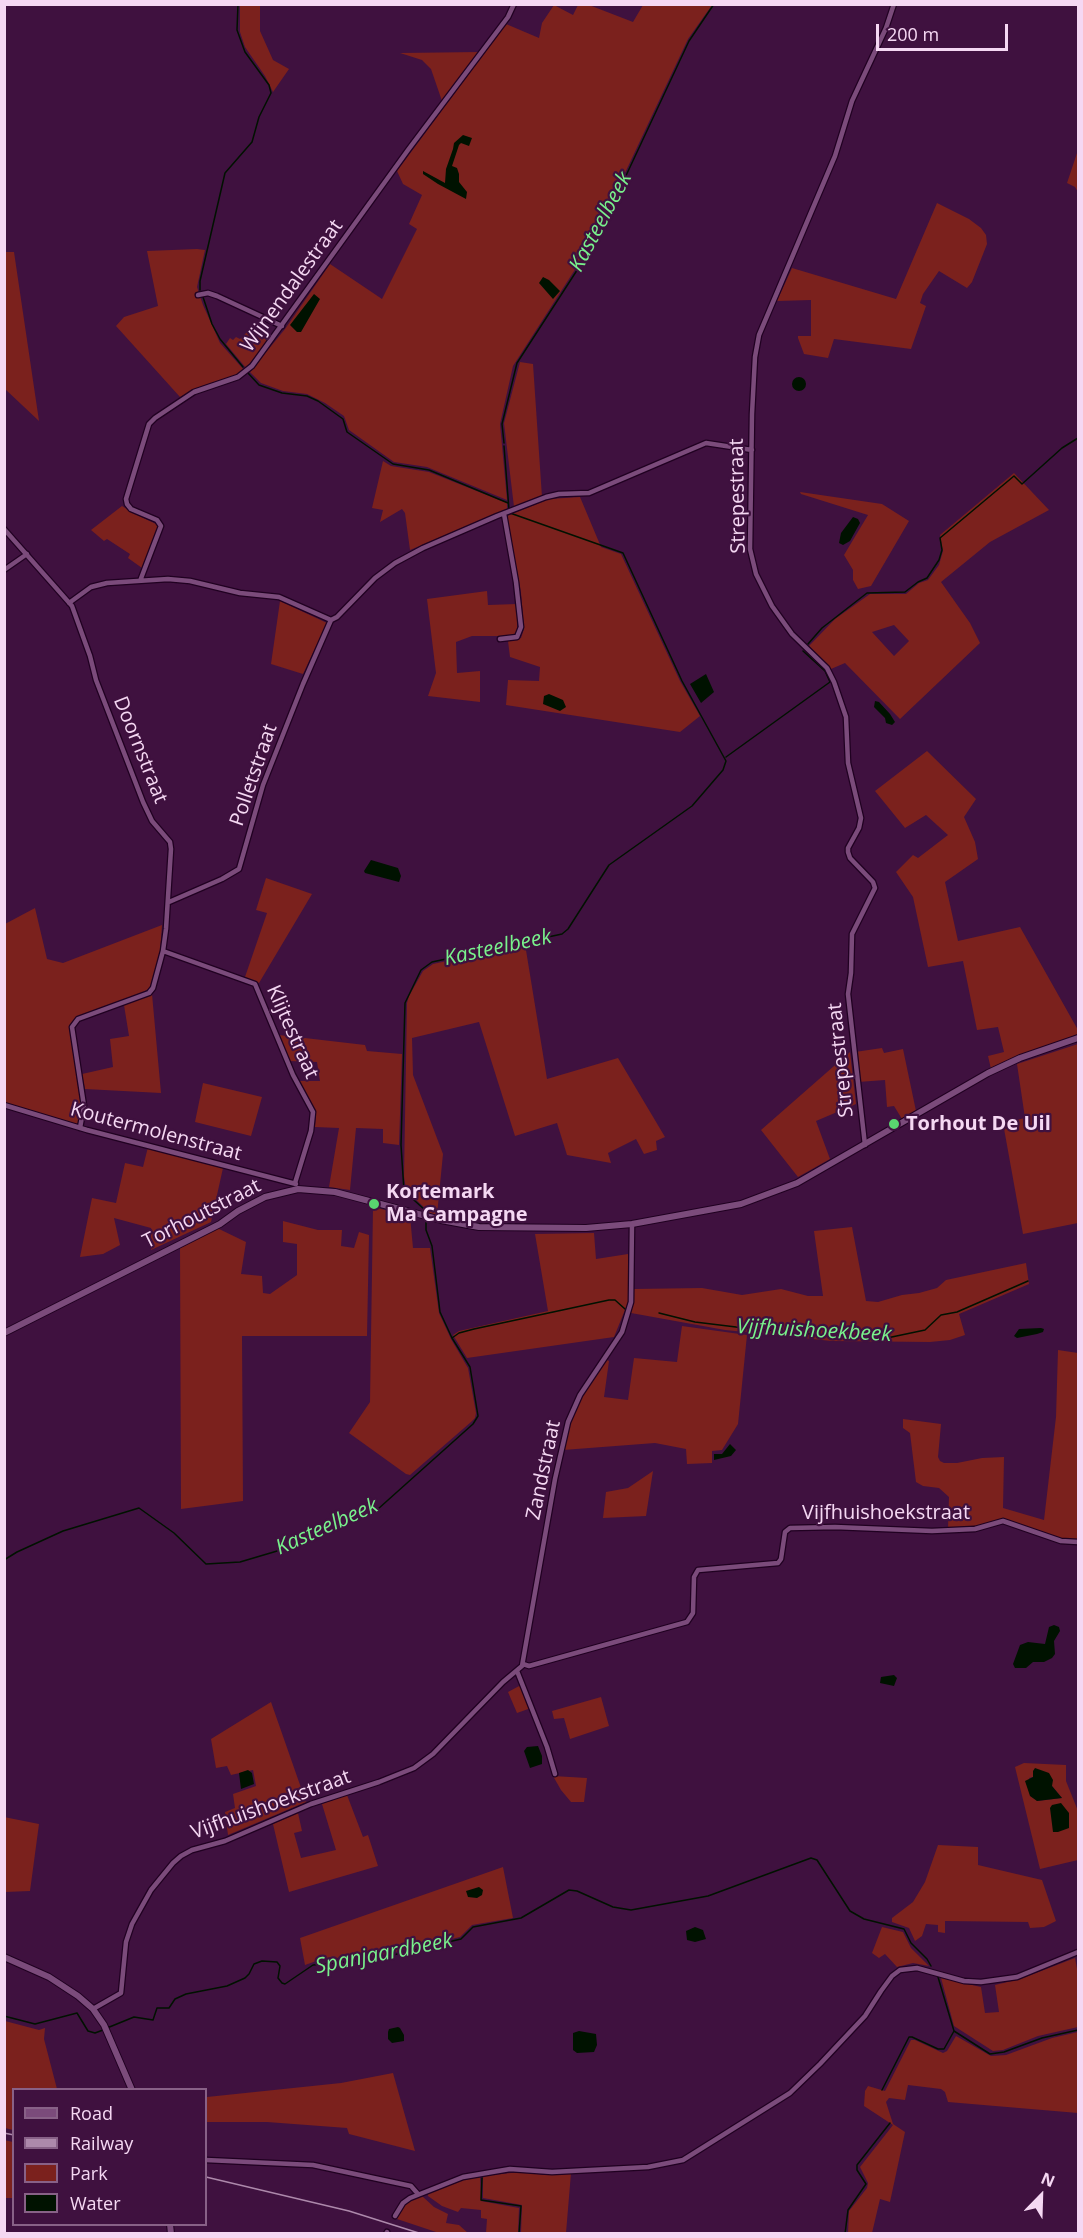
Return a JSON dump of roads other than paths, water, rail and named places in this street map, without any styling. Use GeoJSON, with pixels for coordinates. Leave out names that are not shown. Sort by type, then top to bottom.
{"type":"FeatureCollection","features":[{"type":"Feature","properties":{"kind":"street","name":"Wijnendalestraat"},"geometry":{"type":"LineString","coordinates":[[140,581],[161,525],[157,520],[129,507],[126,499],[149,424],[154,418],[194,392],[247,371],[508,17],[514,4]]}},
{"type":"Feature","properties":{"kind":"street","name":"Strepestraat"},"geometry":{"type":"LineString","coordinates":[[865,1145],[848,994],[852,934],[874,888],[873,882],[850,858],[848,852],[860,828],[861,818],[848,763],[846,717],[834,682],[827,668],[792,634],[772,606],[756,574],[750,549],[752,450],[755,357],[759,335],[834,156],[852,101],[886,28],[894,4]]}},
{"type":"Feature","properties":{"kind":"street"},"geometry":{"type":"LineString","coordinates":[[198,295],[208,293],[217,296],[282,326]]}},
{"type":"Feature","properties":{"kind":"street","name":"Polletstraat"},"geometry":{"type":"LineString","coordinates":[[168,902],[222,879],[239,869],[263,785],[331,620],[337,617],[375,578],[395,563],[423,548],[511,511],[558,494],[589,493],[706,443],[752,450]]}},
{"type":"Feature","properties":{"kind":"street"},"geometry":{"type":"LineString","coordinates":[[500,639],[517,637],[521,627],[504,514]]}},
{"type":"Feature","properties":{"kind":"street","name":"Doornstraat"},"geometry":{"type":"LineString","coordinates":[[4,529],[69,603],[143,802],[152,821],[170,842],[168,902],[163,951],[153,988],[148,993],[84,1016],[78,1019],[72,1027],[84,1106],[80,1128]]}},
{"type":"Feature","properties":{"kind":"street"},"geometry":{"type":"LineString","coordinates":[[4,570],[27,555]]}},
{"type":"Feature","properties":{"kind":"street"},"geometry":{"type":"LineString","coordinates":[[69,603],[91,587],[107,583],[168,579],[190,581],[240,593],[279,597],[331,620]]}},
{"type":"Feature","properties":{"kind":"street","name":"Klijtestraat"},"geometry":{"type":"LineString","coordinates":[[163,951],[255,984],[293,1076],[313,1112],[311,1131],[296,1186]]}},
{"type":"Feature","properties":{"kind":"street","name":"Torhoutstraat"},"geometry":{"type":"LineString","coordinates":[[4,1333],[220,1224],[238,1210],[296,1186],[335,1192],[426,1217],[479,1227],[586,1228],[632,1224],[741,1204],[797,1183],[988,1072],[1078,1038]]}},
{"type":"Feature","properties":{"kind":"street","name":"Koutermolenstraat"},"geometry":{"type":"LineString","coordinates":[[4,1105],[80,1128],[296,1186]]}},
{"type":"Feature","properties":{"kind":"street","name":"Zandstraat"},"geometry":{"type":"LineString","coordinates":[[523,1664],[534,1589],[568,1422],[580,1395],[622,1332],[631,1302],[632,1224]]}},
{"type":"Feature","properties":{"kind":"street","name":"Vijfhuishoekstraat"},"geometry":{"type":"LineString","coordinates":[[93,2008],[121,1993],[126,1942],[132,1924],[161,1876],[181,1856],[192,1850],[225,1841],[311,1804],[379,1782],[414,1767],[433,1754],[502,1682],[523,1664],[529,1666],[687,1622],[693,1613],[694,1577],[698,1570],[778,1563],[782,1555],[785,1532],[790,1528],[835,1527],[932,1531],[981,1528],[1003,1521],[1061,1541],[1078,1542]]}},
{"type":"Feature","properties":{"kind":"street"},"geometry":{"type":"LineString","coordinates":[[517,1671],[547,1747],[555,1774]]}},
{"type":"Feature","properties":{"kind":"street"},"geometry":{"type":"LineString","coordinates":[[395,2216],[403,2203],[420,2193],[463,2177],[510,2169],[552,2172],[648,2167],[683,2160],[789,2093],[865,2016],[892,1976],[900,1970],[917,1968],[964,1981],[981,1982],[1017,1977],[1078,1952]]}},
{"type":"Feature","properties":{"kind":"street"},"geometry":{"type":"LineString","coordinates":[[4,1957],[49,1977],[93,2008],[104,2025],[131,2088]]}},
{"type":"Feature","properties":{"kind":"street"},"geometry":{"type":"LineString","coordinates":[[207,2160],[313,2165],[411,2186],[420,2193]]}},
{"type":"Feature","properties":{"kind":"water"},"geometry":{"type":"Polygon","coordinates":[[[463,135],[472,138],[469,146],[461,143],[459,145],[452,166],[457,168],[459,182],[467,192],[466,199],[423,174],[423,171],[445,183],[446,169],[454,143],[463,135]]]}},
{"type":"Feature","properties":{"kind":"water"},"geometry":{"type":"Polygon","coordinates":[[[543,277],[560,291],[553,299],[539,283],[543,277]]]}},
{"type":"Feature","properties":{"kind":"water"},"geometry":{"type":"Polygon","coordinates":[[[314,294],[320,299],[301,332],[297,332],[290,325],[314,294]]]}},
{"type":"Feature","properties":{"kind":"water"},"geometry":{"type":"Polygon","coordinates":[[[799,377],[804,379],[806,384],[804,389],[799,391],[794,389],[792,384],[794,379],[799,377]]]}},
{"type":"Feature","properties":{"kind":"water"},"geometry":{"type":"Polygon","coordinates":[[[853,517],[860,523],[850,541],[843,545],[839,543],[841,533],[853,517]]]}},
{"type":"Feature","properties":{"kind":"water"},"geometry":{"type":"Polygon","coordinates":[[[706,674],[714,692],[701,703],[690,684],[706,674]]]}},
{"type":"Feature","properties":{"kind":"water"},"geometry":{"type":"Polygon","coordinates":[[[549,694],[563,700],[566,707],[560,711],[543,704],[544,696],[549,694]]]}},
{"type":"Feature","properties":{"kind":"water"},"geometry":{"type":"Polygon","coordinates":[[[875,701],[879,702],[890,714],[895,722],[892,725],[886,723],[885,718],[874,707],[875,701]]]}},
{"type":"Feature","properties":{"kind":"water"},"geometry":{"type":"Polygon","coordinates":[[[371,860],[398,868],[401,876],[399,882],[365,873],[371,860]]]}},
{"type":"Feature","properties":{"kind":"water"},"geometry":{"type":"Polygon","coordinates":[[[1019,1329],[1044,1329],[1043,1332],[1037,1334],[1017,1338],[1014,1336],[1019,1329]]]}},
{"type":"Feature","properties":{"kind":"water"},"geometry":{"type":"Polygon","coordinates":[[[730,1444],[736,1450],[731,1456],[714,1460],[714,1454],[722,1454],[730,1444]]]}},
{"type":"Feature","properties":{"kind":"water"},"geometry":{"type":"Polygon","coordinates":[[[1054,1625],[1059,1627],[1060,1631],[1054,1641],[1055,1654],[1052,1658],[1044,1662],[1033,1662],[1026,1668],[1015,1668],[1013,1664],[1020,1645],[1028,1642],[1045,1644],[1049,1627],[1054,1625]]]}},
{"type":"Feature","properties":{"kind":"water"},"geometry":{"type":"Polygon","coordinates":[[[894,1675],[897,1678],[894,1686],[880,1683],[881,1677],[894,1675]]]}},
{"type":"Feature","properties":{"kind":"water"},"geometry":{"type":"Polygon","coordinates":[[[538,1746],[542,1764],[530,1768],[524,1751],[527,1747],[538,1746]]]}},
{"type":"Feature","properties":{"kind":"water"},"geometry":{"type":"Polygon","coordinates":[[[1035,1768],[1049,1773],[1053,1780],[1052,1786],[1062,1798],[1037,1801],[1030,1796],[1025,1781],[1033,1777],[1035,1768]]]}},
{"type":"Feature","properties":{"kind":"water"},"geometry":{"type":"Polygon","coordinates":[[[248,1770],[252,1773],[254,1784],[241,1789],[239,1773],[248,1770]]]}},
{"type":"Feature","properties":{"kind":"water"},"geometry":{"type":"Polygon","coordinates":[[[1061,1803],[1069,1813],[1069,1828],[1053,1832],[1050,1808],[1052,1805],[1061,1803]]]}},
{"type":"Feature","properties":{"kind":"water"},"geometry":{"type":"Polygon","coordinates":[[[479,1887],[483,1890],[482,1895],[477,1898],[468,1897],[466,1891],[479,1887]]]}},
{"type":"Feature","properties":{"kind":"water"},"geometry":{"type":"Polygon","coordinates":[[[695,1927],[703,1930],[706,1939],[695,1942],[687,1940],[686,1931],[695,1927]]]}},
{"type":"Feature","properties":{"kind":"water"},"geometry":{"type":"Polygon","coordinates":[[[398,2027],[404,2035],[404,2041],[392,2043],[388,2039],[389,2029],[398,2027]]]}},
{"type":"Feature","properties":{"kind":"water"},"geometry":{"type":"Polygon","coordinates":[[[579,2031],[596,2034],[597,2045],[594,2052],[577,2053],[573,2050],[573,2033],[579,2031]]]}},
{"type":"Feature","properties":{"kind":"waterway"},"geometry":{"type":"LineString","coordinates":[[200,290],[200,281],[225,173],[252,142],[259,117],[271,93],[269,85],[245,52],[237,30],[238,4]]}},
{"type":"Feature","properties":{"kind":"waterway","name":"Kasteelbeek"},"geometry":{"type":"LineString","coordinates":[[504,443],[502,424],[517,363],[594,244],[689,41],[714,4]]}},
{"type":"Feature","properties":{"kind":"waterway"},"geometry":{"type":"LineString","coordinates":[[203,297],[220,339],[243,367]]}},
{"type":"Feature","properties":{"kind":"waterway"},"geometry":{"type":"LineString","coordinates":[[248,373],[259,385],[282,393],[307,396],[318,401],[343,419],[347,432],[393,464],[429,470],[508,503]]}},
{"type":"Feature","properties":{"kind":"waterway"},"geometry":{"type":"LineString","coordinates":[[808,644],[822,628],[867,593],[905,592],[927,578],[939,560],[942,550],[940,538],[1014,476],[1022,484],[1062,448],[1078,438]]}},
{"type":"Feature","properties":{"kind":"waterway","name":"Kasteelbeek"},"geometry":{"type":"LineString","coordinates":[[504,446],[509,510]]}},
{"type":"Feature","properties":{"kind":"waterway","name":"Kasteelbeek"},"geometry":{"type":"LineString","coordinates":[[426,1211],[404,1191],[401,1145],[405,1003],[421,970],[432,962],[562,934],[568,929],[609,865],[692,806],[723,770],[726,761],[682,681],[623,553],[510,513]]}},
{"type":"Feature","properties":{"kind":"waterway"},"geometry":{"type":"LineString","coordinates":[[726,757],[830,682],[825,671],[803,651]]}},
{"type":"Feature","properties":{"kind":"waterway","name":"Kasteelbeek"},"geometry":{"type":"LineString","coordinates":[[4,1560],[63,1531],[139,1508],[174,1533],[206,1564],[240,1562],[294,1546],[378,1509],[473,1424],[478,1416],[470,1367],[452,1338],[440,1312],[432,1246],[426,1230],[426,1219]]}},
{"type":"Feature","properties":{"kind":"waterway","name":"Vijfhuishoekbeek"},"geometry":{"type":"LineString","coordinates":[[659,1313],[695,1322],[832,1336],[852,1330],[865,1330],[887,1338],[925,1330],[941,1315],[957,1312],[1028,1281]]}},
{"type":"Feature","properties":{"kind":"waterway","name":"Vijfhuishoekbeek"},"geometry":{"type":"LineString","coordinates":[[452,1338],[459,1333],[474,1329],[609,1300],[615,1300],[625,1309]]}},
{"type":"Feature","properties":{"kind":"waterway","name":"Spanjaardbeek"},"geometry":{"type":"LineString","coordinates":[[107,2028],[134,2017],[153,2020],[157,2008],[169,2008],[175,1999],[186,1994],[227,1986],[245,1978],[254,1964],[262,1961],[277,1962],[280,1966],[278,1978],[285,1984],[313,1965],[376,1959],[461,1939],[473,1927],[521,1918],[569,1890],[577,1891],[613,1907],[631,1910],[708,1896],[811,1858],[817,1860],[850,1911],[864,1919],[904,1929],[911,1943],[931,1966]]}},
{"type":"Feature","properties":{"kind":"waterway","name":"Spanjaardbeek"},"geometry":{"type":"LineString","coordinates":[[938,1977],[954,2031],[990,2054],[1078,2030]]}},
{"type":"Feature","properties":{"kind":"waterway","name":"Spanjaardbeek"},"geometry":{"type":"LineString","coordinates":[[4,2016],[35,2024],[77,2013],[88,2031],[95,2033],[103,2030]]}},
{"type":"Feature","properties":{"kind":"waterway"},"geometry":{"type":"LineString","coordinates":[[882,2090],[909,2037],[938,2049],[944,2049],[954,2031]]}},
{"type":"Feature","properties":{"kind":"waterway"},"geometry":{"type":"LineString","coordinates":[[845,2234],[848,2210],[866,2184],[857,2170],[857,2165],[890,2123]]}},
{"type":"Feature","properties":{"kind":"waterway"},"geometry":{"type":"LineString","coordinates":[[482,2178],[481,2200],[521,2206],[519,2234]]}},
{"type":"Feature","properties":{"kind":"railway"},"geometry":{"type":"LineString","coordinates":[[4,2133],[12,2135]]}},
{"type":"Feature","properties":{"kind":"railway"},"geometry":{"type":"LineString","coordinates":[[207,2177],[349,2211],[422,2234]]}},
{"type":"Feature","properties":{"kind":"place","name":"Torhout De Uil"},"geometry":{"type":"Point","coordinates":[894,1124]}},
{"type":"Feature","properties":{"kind":"place","name":"Kortemark Ma Campagne"},"geometry":{"type":"Point","coordinates":[374,1204]}}]}
